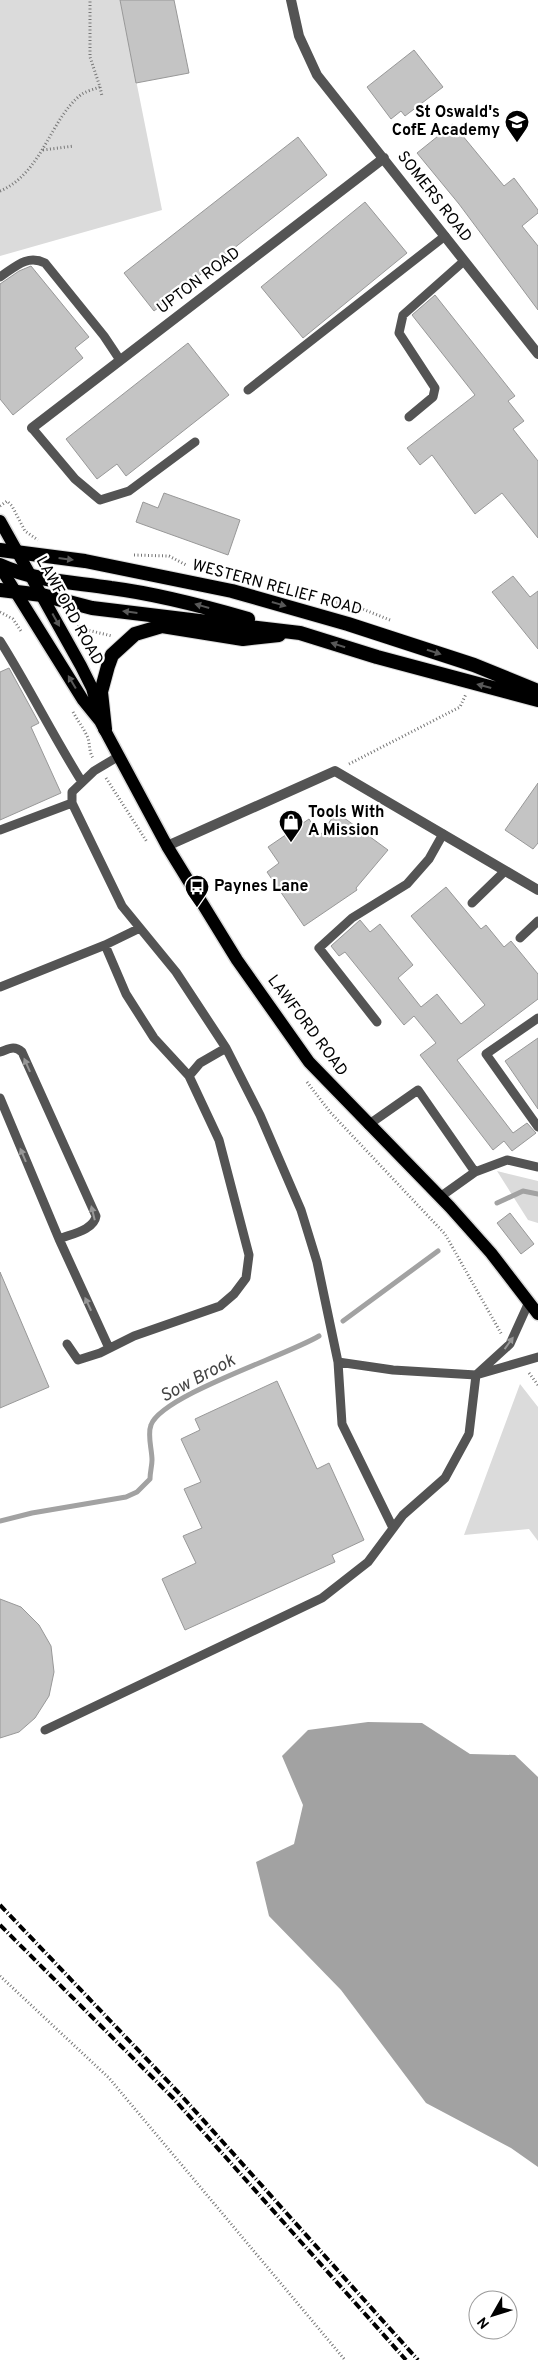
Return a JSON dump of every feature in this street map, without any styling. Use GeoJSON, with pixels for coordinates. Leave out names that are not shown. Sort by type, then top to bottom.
{"type":"FeatureCollection","features":[{"type":"Feature","properties":{"kind":"highway","name":"WESTERN RELIEF ROAD"},"geometry":{"type":"LineString","coordinates":[[0,550],[18,554],[85,561],[232,591],[348,624],[465,662],[538,691]]}},
{"type":"Feature","properties":{"kind":"highway"},"geometry":{"type":"LineString","coordinates":[[2,571],[92,608],[300,633]]}},
{"type":"Feature","properties":{"kind":"highway"},"geometry":{"type":"LineString","coordinates":[[0,590],[16,592],[38,587],[112,588],[194,603],[377,657],[538,700]]}},
{"type":"Feature","properties":{"kind":"highway"},"geometry":{"type":"LineString","coordinates":[[103,725],[100,692],[108,666],[112,655],[135,634],[162,626],[243,639],[300,633]]}},
{"type":"Feature","properties":{"kind":"main road","name":"LAWFORD ROAD"},"geometry":{"type":"LineString","coordinates":[[0,521],[92,688],[103,725],[167,846],[237,960],[309,1062],[492,1253],[538,1314]]}},
{"type":"Feature","properties":{"kind":"main road","name":"LAWFORD ROAD"},"geometry":{"type":"LineString","coordinates":[[2,571],[83,700],[103,725]]}},
{"type":"Feature","properties":{"kind":"street","name":"SOMERS ROAD"},"geometry":{"type":"LineString","coordinates":[[291,0],[299,36],[317,75],[538,354]]}},
{"type":"Feature","properties":{"kind":"street","name":"UPTON ROAD"},"geometry":{"type":"LineString","coordinates":[[32,428],[384,158]]}},
{"type":"Feature","properties":{"kind":"street"},"geometry":{"type":"LineString","coordinates":[[167,846],[335,771],[538,890]]}},
{"type":"Feature","properties":{"kind":"lane"},"geometry":{"type":"LineString","coordinates":[[248,390],[445,236]]}},
{"type":"Feature","properties":{"kind":"lane"},"geometry":{"type":"LineString","coordinates":[[0,277],[25,260],[36,258],[45,263],[120,360]]}},
{"type":"Feature","properties":{"kind":"lane"},"geometry":{"type":"LineString","coordinates":[[409,417],[433,397],[435,388],[399,333],[400,323],[408,309],[464,260]]}},
{"type":"Feature","properties":{"kind":"lane"},"geometry":{"type":"LineString","coordinates":[[32,428],[75,479],[100,500],[129,492],[195,442]]}},
{"type":"Feature","properties":{"kind":"lane"},"geometry":{"type":"LineString","coordinates":[[0,641],[28,685],[60,746],[82,782]]}},
{"type":"Feature","properties":{"kind":"lane"},"geometry":{"type":"LineString","coordinates":[[119,756],[94,771],[82,782],[72,792],[72,803],[122,906],[176,972],[226,1048],[260,1115],[301,1210],[317,1262],[338,1362],[342,1424],[393,1528]]}},
{"type":"Feature","properties":{"kind":"lane"},"geometry":{"type":"LineString","coordinates":[[0,830],[72,803]]}},
{"type":"Feature","properties":{"kind":"lane"},"geometry":{"type":"LineString","coordinates":[[377,1022],[319,948],[352,918],[407,884],[429,859],[443,834]]}},
{"type":"Feature","properties":{"kind":"lane"},"geometry":{"type":"LineString","coordinates":[[472,903],[505,871]]}},
{"type":"Feature","properties":{"kind":"lane"},"geometry":{"type":"LineString","coordinates":[[520,938],[538,921]]}},
{"type":"Feature","properties":{"kind":"lane"},"geometry":{"type":"LineString","coordinates":[[0,987],[105,945],[140,928]]}},
{"type":"Feature","properties":{"kind":"lane"},"geometry":{"type":"LineString","coordinates":[[67,1344],[78,1360],[134,1336],[220,1306],[234,1294],[246,1278],[249,1255],[219,1140],[189,1076],[149,1031],[126,994],[105,945]]}},
{"type":"Feature","properties":{"kind":"lane"},"geometry":{"type":"LineString","coordinates":[[538,1018],[486,1054],[538,1127]]}},
{"type":"Feature","properties":{"kind":"lane"},"geometry":{"type":"LineString","coordinates":[[0,1052],[17,1048],[22,1052],[96,1216],[95,1222],[91,1226],[59,1239]]}},
{"type":"Feature","properties":{"kind":"lane"},"geometry":{"type":"LineString","coordinates":[[189,1076],[200,1063],[226,1048]]}},
{"type":"Feature","properties":{"kind":"lane"},"geometry":{"type":"LineString","coordinates":[[368,1125],[418,1090],[475,1172]]}},
{"type":"Feature","properties":{"kind":"lane"},"geometry":{"type":"LineString","coordinates":[[0,1098],[59,1239],[109,1348]]}},
{"type":"Feature","properties":{"kind":"lane"},"geometry":{"type":"LineString","coordinates":[[440,1197],[475,1172],[507,1160],[538,1167]]}},
{"type":"Feature","properties":{"kind":"lane"},"geometry":{"type":"LineString","coordinates":[[45,1730],[322,1598],[368,1562],[403,1515],[445,1478],[469,1434],[476,1375],[510,1344],[529,1302]]}},
{"type":"Feature","properties":{"kind":"lane"},"geometry":{"type":"LineString","coordinates":[[338,1362],[393,1370],[476,1375],[538,1357]]}},
{"type":"Feature","properties":{"kind":"path"},"geometry":{"type":"LineString","coordinates":[[90,0],[90,56],[102,96]]}},
{"type":"Feature","properties":{"kind":"path"},"geometry":{"type":"LineString","coordinates":[[0,191],[24,174],[43,150],[73,102],[84,93],[100,87]]}},
{"type":"Feature","properties":{"kind":"path"},"geometry":{"type":"LineString","coordinates":[[43,150],[74,146]]}},
{"type":"Feature","properties":{"kind":"path"},"geometry":{"type":"LineString","coordinates":[[0,612],[12,619],[24,634]]}},
{"type":"Feature","properties":{"kind":"path"},"geometry":{"type":"LineString","coordinates":[[335,771],[460,707],[463,704],[466,692]]}},
{"type":"Feature","properties":{"kind":"path"},"geometry":{"type":"LineString","coordinates":[[529,1372],[538,1385]]}},
{"type":"Feature","properties":{"kind":"path"},"geometry":{"type":"LineString","coordinates":[[0,1976],[109,2078],[345,2360]]}},
{"type":"Feature","properties":{"kind":"shaded area"},"geometry":{"type":"Polygon","coordinates":[[[0,0],[120,0],[162,210],[0,256],[0,0]]]}},
{"type":"Feature","properties":{"kind":"shaded area"},"geometry":{"type":"Polygon","coordinates":[[[497,1171],[538,1181],[538,1223],[528,1220],[497,1171]]]}},
{"type":"Feature","properties":{"kind":"shaded area"},"geometry":{"type":"Polygon","coordinates":[[[520,1384],[538,1407],[538,1541],[529,1529],[464,1535],[520,1384]]]}},
{"type":"Feature","properties":{"kind":"shaded area"},"geometry":{"type":"Polygon","coordinates":[[[368,1722],[422,1723],[470,1754],[515,1755],[538,1777],[538,2167],[511,2148],[426,2103],[341,1990],[269,1916],[256,1862],[294,1844],[303,1805],[282,1756],[308,1730],[368,1722]]]}},
{"type":"Feature","properties":{"kind":"building"},"geometry":{"type":"Polygon","coordinates":[[[120,0],[174,0],[189,73],[136,83],[120,0]]]}},
{"type":"Feature","properties":{"kind":"building"},"geometry":{"type":"Polygon","coordinates":[[[414,50],[443,87],[405,116],[401,111],[391,119],[367,87],[414,50]]]}},
{"type":"Feature","properties":{"kind":"building"},"geometry":{"type":"Polygon","coordinates":[[[453,124],[504,186],[514,178],[538,210],[538,213],[522,226],[538,246],[538,310],[459,204],[417,153],[453,124]]]}},
{"type":"Feature","properties":{"kind":"building"},"geometry":{"type":"Polygon","coordinates":[[[298,137],[327,175],[154,311],[124,273],[298,137]]]}},
{"type":"Feature","properties":{"kind":"building"},"geometry":{"type":"Polygon","coordinates":[[[365,202],[407,253],[303,338],[261,287],[365,202]]]}},
{"type":"Feature","properties":{"kind":"building"},"geometry":{"type":"Polygon","coordinates":[[[31,266],[89,337],[75,348],[83,358],[13,415],[0,399],[0,284],[19,271],[31,266]]]}},
{"type":"Feature","properties":{"kind":"building"},"geometry":{"type":"Polygon","coordinates":[[[435,295],[515,396],[508,401],[524,421],[513,429],[538,461],[538,538],[502,493],[475,514],[432,455],[420,465],[407,448],[475,395],[412,315],[435,295]]]}},
{"type":"Feature","properties":{"kind":"building"},"geometry":{"type":"Polygon","coordinates":[[[188,343],[229,395],[126,476],[117,464],[97,479],[66,439],[188,343]]]}},
{"type":"Feature","properties":{"kind":"building"},"geometry":{"type":"Polygon","coordinates":[[[164,493],[240,520],[228,555],[136,522],[143,502],[158,508],[164,493]]]}},
{"type":"Feature","properties":{"kind":"building"},"geometry":{"type":"Polygon","coordinates":[[[513,576],[530,597],[538,591],[538,649],[492,592],[513,576]]]}},
{"type":"Feature","properties":{"kind":"building"},"geometry":{"type":"Polygon","coordinates":[[[9,668],[39,723],[31,727],[61,793],[0,820],[0,672],[9,668]]]}},
{"type":"Feature","properties":{"kind":"building"},"geometry":{"type":"Polygon","coordinates":[[[538,783],[538,843],[533,849],[505,830],[538,783]]]}},
{"type":"Feature","properties":{"kind":"building"},"geometry":{"type":"Polygon","coordinates":[[[336,812],[388,850],[356,888],[357,890],[304,926],[267,872],[279,863],[268,847],[309,819],[320,836],[336,812]]]}},
{"type":"Feature","properties":{"kind":"building"},"geometry":{"type":"Polygon","coordinates":[[[446,887],[481,929],[486,925],[504,947],[511,941],[538,974],[538,999],[457,1060],[513,1133],[527,1123],[536,1133],[512,1151],[504,1141],[493,1150],[420,1055],[436,1043],[414,1016],[404,1025],[345,952],[339,956],[331,946],[360,920],[370,932],[380,924],[413,965],[398,978],[421,1007],[437,994],[461,1024],[485,1005],[411,916],[446,887]]]}},
{"type":"Feature","properties":{"kind":"building"},"geometry":{"type":"Polygon","coordinates":[[[538,1038],[538,1109],[505,1061],[538,1038]]]}},
{"type":"Feature","properties":{"kind":"building"},"geometry":{"type":"Polygon","coordinates":[[[510,1213],[534,1244],[521,1254],[497,1223],[510,1213]]]}},
{"type":"Feature","properties":{"kind":"building"},"geometry":{"type":"Polygon","coordinates":[[[0,1272],[49,1387],[0,1408],[0,1272]]]}},
{"type":"Feature","properties":{"kind":"building"},"geometry":{"type":"Polygon","coordinates":[[[277,1381],[317,1469],[329,1463],[364,1540],[332,1555],[335,1562],[185,1630],[162,1579],[196,1563],[183,1536],[202,1528],[184,1489],[201,1482],[181,1439],[200,1430],[195,1419],[277,1381]]]}},
{"type":"Feature","properties":{"kind":"building"},"geometry":{"type":"Polygon","coordinates":[[[0,1599],[21,1607],[39,1625],[51,1646],[54,1672],[49,1696],[35,1718],[19,1732],[0,1738],[0,1599]]]}},
{"type":"Feature","properties":{"kind":"waterway","name":"Sow Brook"},"geometry":{"type":"LineString","coordinates":[[497,1203],[523,1191],[538,1194]]}},
{"type":"Feature","properties":{"kind":"waterway","name":"Sow Brook"},"geometry":{"type":"LineString","coordinates":[[343,1321],[438,1251]]}},
{"type":"Feature","properties":{"kind":"waterway","name":"Sow Brook"},"geometry":{"type":"LineString","coordinates":[[0,1521],[32,1513],[126,1497],[137,1492],[150,1479],[152,1460],[150,1429],[160,1413],[201,1389],[319,1336]]}},
{"type":"Feature","properties":{"kind":"railway"},"geometry":{"type":"LineString","coordinates":[[0,1905],[179,2093],[418,2360]]}},
{"type":"Feature","properties":{"kind":"railway"},"geometry":{"type":"LineString","coordinates":[[0,1925],[173,2098],[406,2360]]}},
{"type":"Feature","properties":{"kind":"place","name":"St Oswald's CofE Academy"},"geometry":{"type":"Point","coordinates":[517,143]}},
{"type":"Feature","properties":{"kind":"place","name":"Tools With A Mission"},"geometry":{"type":"Point","coordinates":[291,843]}},
{"type":"Feature","properties":{"kind":"place","name":"Paynes Lane"},"geometry":{"type":"Point","coordinates":[197,908]}}]}
